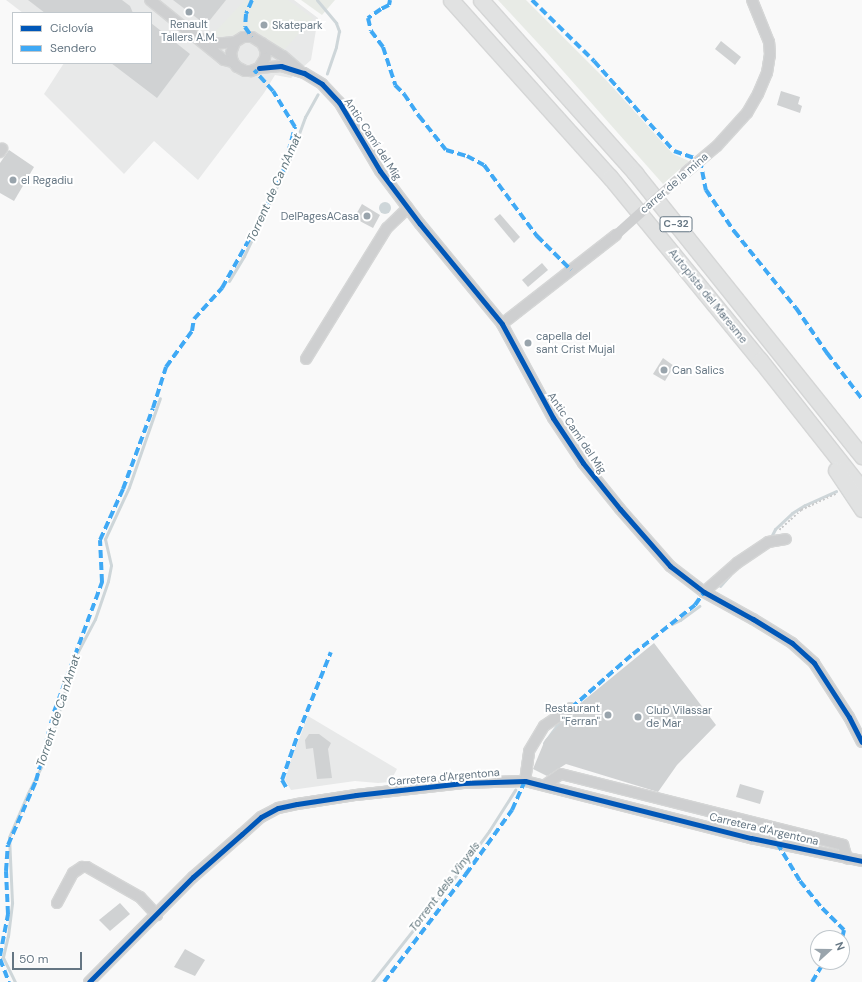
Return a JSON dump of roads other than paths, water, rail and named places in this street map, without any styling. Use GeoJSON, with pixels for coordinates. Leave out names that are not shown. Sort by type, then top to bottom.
{"type":"FeatureCollection","features":[{"type":"Feature","properties":{"kind":"highway","name":"Autopista del Maresme"},"geometry":{"type":"LineString","coordinates":[[451,0],[610,177],[811,423],[862,489]]}},
{"type":"Feature","properties":{"kind":"highway","name":"Autopista del Maresme"},"geometry":{"type":"LineString","coordinates":[[481,0],[636,173],[862,456]]}},
{"type":"Feature","properties":{"kind":"highway"},"geometry":{"type":"LineString","coordinates":[[811,423],[840,477],[862,509]]}},
{"type":"Feature","properties":{"kind":"street"},"geometry":{"type":"LineString","coordinates":[[150,0],[224,60],[233,62]]}},
{"type":"Feature","properties":{"kind":"street","name":"carrer de la mina"},"geometry":{"type":"LineString","coordinates":[[502,324],[616,235],[717,146],[746,113],[758,94],[767,73],[770,55],[769,42],[752,0]]}},
{"type":"Feature","properties":{"kind":"street"},"geometry":{"type":"LineString","coordinates":[[194,36],[213,44],[235,42],[243,37],[249,36],[258,39],[262,43],[266,52],[265,58],[259,68],[252,71],[245,71],[237,67],[233,62],[231,53],[235,42]]}},
{"type":"Feature","properties":{"kind":"street","name":"Antic Camí del Mig"},"geometry":{"type":"LineString","coordinates":[[262,43],[322,84],[339,102],[380,171],[502,324],[538,394],[583,463],[620,509],[670,566],[704,592],[754,619],[792,643],[814,662],[849,717],[862,742]]}},
{"type":"Feature","properties":{"kind":"street","name":"Antic Camí del Mig"},"geometry":{"type":"LineString","coordinates":[[259,68],[281,66],[304,73]]}},
{"type":"Feature","properties":{"kind":"street"},"geometry":{"type":"LineString","coordinates":[[306,359],[387,228],[408,208]]}},
{"type":"Feature","properties":{"kind":"street"},"geometry":{"type":"LineString","coordinates":[[704,592],[737,562],[771,541],[786,539]]}},
{"type":"Feature","properties":{"kind":"street"},"geometry":{"type":"LineString","coordinates":[[525,781],[529,751],[544,726],[571,708]]}},
{"type":"Feature","properties":{"kind":"street","name":"Carretera d'Argentona"},"geometry":{"type":"LineString","coordinates":[[545,785],[561,774],[842,845],[847,858]]}},
{"type":"Feature","properties":{"kind":"street","name":"Carretera d'Argentona"},"geometry":{"type":"LineString","coordinates":[[89,982],[193,877],[261,817],[278,808],[392,791],[484,782],[525,781],[751,838],[862,861]]}},
{"type":"Feature","properties":{"kind":"street"},"geometry":{"type":"LineString","coordinates":[[57,903],[73,873],[82,867],[87,867],[140,897],[157,914]]}},
{"type":"Feature","properties":{"kind":"waterway","name":"Torrent de Ca n'Amat"},"geometry":{"type":"LineString","coordinates":[[317,0],[336,23],[339,31],[336,47],[327,73]]}},
{"type":"Feature","properties":{"kind":"waterway","name":"Torrent de Ca n'Amat"},"geometry":{"type":"LineString","coordinates":[[229,281],[244,256],[289,161],[305,117],[318,94]]}},
{"type":"Feature","properties":{"kind":"waterway","name":"Torrent de Ca n'Amat"},"geometry":{"type":"LineString","coordinates":[[15,982],[3,957],[8,936],[12,902],[9,837],[28,793],[46,757],[74,659],[95,619],[108,581],[111,565],[105,539],[129,487],[160,398]]}},
{"type":"Feature","properties":{"kind":"waterway","name":"Torrent dels Vinyals"},"geometry":{"type":"LineString","coordinates":[[771,537],[775,529],[792,513],[805,505],[836,491]]}},
{"type":"Feature","properties":{"kind":"waterway","name":"Torrent dels Vinyals"},"geometry":{"type":"LineString","coordinates":[[720,586],[730,575]]}},
{"type":"Feature","properties":{"kind":"waterway","name":"Torrent dels Vinyals"},"geometry":{"type":"LineString","coordinates":[[672,624],[699,606]]}},
{"type":"Feature","properties":{"kind":"waterway","name":"Torrent dels Vinyals"},"geometry":{"type":"LineString","coordinates":[[544,743],[561,720]]}},
{"type":"Feature","properties":{"kind":"waterway","name":"Torrent dels Vinyals"},"geometry":{"type":"LineString","coordinates":[[372,982],[459,872],[489,831],[515,790]]}},
{"type":"Feature","properties":{"kind":"place","name":"Renault Tallers A.M."},"geometry":{"type":"Point","coordinates":[189,12]}},
{"type":"Feature","properties":{"kind":"place","name":"Skatepark"},"geometry":{"type":"Point","coordinates":[264,25]}},
{"type":"Feature","properties":{"kind":"place","name":"el Regadiu"},"geometry":{"type":"Point","coordinates":[13,180]}},
{"type":"Feature","properties":{"kind":"place","name":"DelPagesACasa"},"geometry":{"type":"Point","coordinates":[367,216]}},
{"type":"Feature","properties":{"kind":"place","name":"capella del sant Crist Mujal"},"geometry":{"type":"Point","coordinates":[528,343]}},
{"type":"Feature","properties":{"kind":"place","name":"Can Salics"},"geometry":{"type":"Point","coordinates":[664,370]}},
{"type":"Feature","properties":{"kind":"place","name":"Restaurant \"Ferran\""},"geometry":{"type":"Point","coordinates":[608,715]}},
{"type":"Feature","properties":{"kind":"place","name":"Club Vilassar de Mar"},"geometry":{"type":"Point","coordinates":[638,717]}}]}
